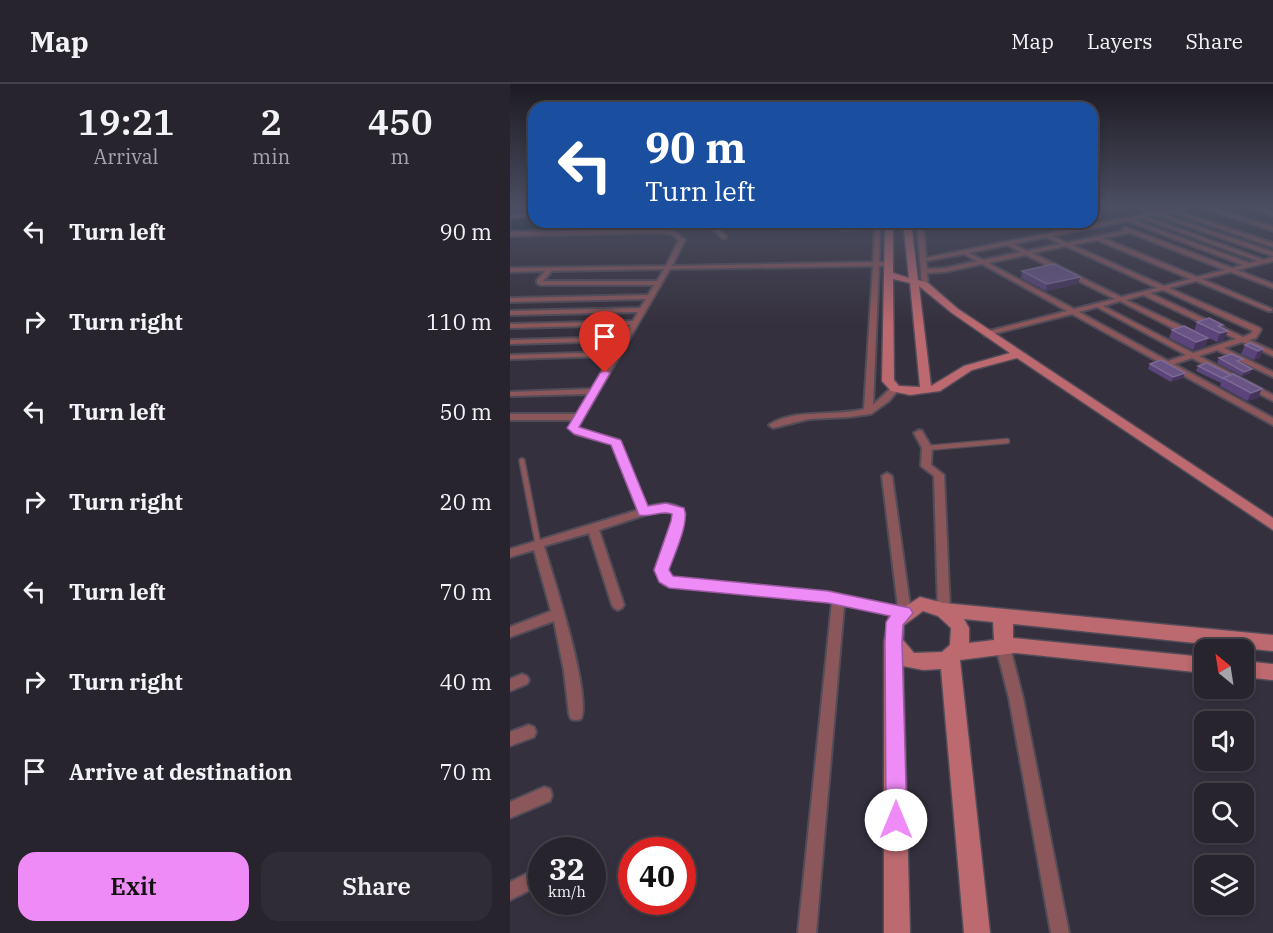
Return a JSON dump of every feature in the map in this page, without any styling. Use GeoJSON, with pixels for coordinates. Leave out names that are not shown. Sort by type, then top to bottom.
{"type":"FeatureCollection","features":[{"type":"Feature","properties":{"kind":"street"},"geometry":{"type":"LineString","coordinates":[[644,512],[619,446],[612,440],[573,428],[577,417],[651,297],[679,246]]}},
{"type":"Feature","properties":{"kind":"street"},"geometry":{"type":"LineString","coordinates":[[868,412],[877,246]]}},
{"type":"Feature","properties":{"kind":"street"},"geometry":{"type":"LineString","coordinates":[[889,246],[888,381],[895,389],[939,388],[968,368],[1019,354]]}},
{"type":"Feature","properties":{"kind":"street"},"geometry":{"type":"LineString","coordinates":[[912,246],[920,284],[926,390]]}},
{"type":"Feature","properties":{"kind":"street"},"geometry":{"type":"LineString","coordinates":[[920,284],[925,271],[922,246]]}},
{"type":"Feature","properties":{"kind":"street"},"geometry":{"type":"LineString","coordinates":[[924,260],[1001,246]]}},
{"type":"Feature","properties":{"kind":"street"},"geometry":{"type":"LineString","coordinates":[[1012,246],[1198,338]]}},
{"type":"Feature","properties":{"kind":"street"},"geometry":{"type":"LineString","coordinates":[[925,271],[945,270],[1060,246]]}},
{"type":"Feature","properties":{"kind":"street"},"geometry":{"type":"LineString","coordinates":[[1071,246],[1257,330],[1253,336],[1166,364]]}},
{"type":"Feature","properties":{"kind":"street"},"geometry":{"type":"LineString","coordinates":[[1116,246],[1270,309]]}},
{"type":"Feature","properties":{"kind":"street"},"geometry":{"type":"LineString","coordinates":[[1168,246],[1273,286]]}},
{"type":"Feature","properties":{"kind":"street"},"geometry":{"type":"LineString","coordinates":[[1197,246],[1248,265]]}},
{"type":"Feature","properties":{"kind":"street"},"geometry":{"type":"LineString","coordinates":[[1221,246],[1264,261]]}},
{"type":"Feature","properties":{"kind":"street"},"geometry":{"type":"LineString","coordinates":[[1244,246],[1273,256]]}},
{"type":"Feature","properties":{"kind":"street"},"geometry":{"type":"LineString","coordinates":[[966,253],[1273,422]]}},
{"type":"Feature","properties":{"kind":"street"},"geometry":{"type":"LineString","coordinates":[[988,334],[1264,261],[1273,256]]}},
{"type":"Feature","properties":{"kind":"street"},"geometry":{"type":"LineString","coordinates":[[510,270],[876,264],[920,284],[988,334],[1273,525]]}},
{"type":"Feature","properties":{"kind":"street"},"geometry":{"type":"LineString","coordinates":[[550,269],[540,283],[659,283]]}},
{"type":"Feature","properties":{"kind":"street"},"geometry":{"type":"LineString","coordinates":[[1144,293],[1273,354]]}},
{"type":"Feature","properties":{"kind":"street"},"geometry":{"type":"LineString","coordinates":[[510,300],[651,297]]}},
{"type":"Feature","properties":{"kind":"street"},"geometry":{"type":"LineString","coordinates":[[1097,305],[1273,398]]}},
{"type":"Feature","properties":{"kind":"street"},"geometry":{"type":"LineString","coordinates":[[510,313],[643,310]]}},
{"type":"Feature","properties":{"kind":"street"},"geometry":{"type":"LineString","coordinates":[[510,326],[635,323]]}},
{"type":"Feature","properties":{"kind":"street"},"geometry":{"type":"LineString","coordinates":[[510,342],[625,339]]}},
{"type":"Feature","properties":{"kind":"street"},"geometry":{"type":"LineString","coordinates":[[1208,342],[1273,375]]}},
{"type":"Feature","properties":{"kind":"street"},"geometry":{"type":"LineString","coordinates":[[510,357],[616,354]]}},
{"type":"Feature","properties":{"kind":"street"},"geometry":{"type":"LineString","coordinates":[[772,425],[804,417],[868,412],[885,402],[895,389]]}},
{"type":"Feature","properties":{"kind":"street"},"geometry":{"type":"LineString","coordinates":[[510,394],[594,392]]}},
{"type":"Feature","properties":{"kind":"street"},"geometry":{"type":"LineString","coordinates":[[510,417],[577,417]]}},
{"type":"Feature","properties":{"kind":"street"},"geometry":{"type":"LineString","coordinates":[[919,433],[927,448],[926,466],[939,475],[944,610],[960,627],[961,638],[952,656],[977,933]]}},
{"type":"Feature","properties":{"kind":"street"},"geometry":{"type":"LineString","coordinates":[[887,476],[904,613]]}},
{"type":"Feature","properties":{"kind":"street"},"geometry":{"type":"LineString","coordinates":[[510,553],[666,507],[679,511],[678,521],[661,570],[664,578],[669,582],[838,599],[904,613]]}},
{"type":"Feature","properties":{"kind":"street"},"geometry":{"type":"LineString","coordinates":[[593,528],[618,605]]}},
{"type":"Feature","properties":{"kind":"street"},"geometry":{"type":"LineString","coordinates":[[538,544],[558,614],[574,687],[576,714]]}},
{"type":"Feature","properties":{"kind":"street"},"geometry":{"type":"LineString","coordinates":[[807,933],[838,599]]}},
{"type":"Feature","properties":{"kind":"street"},"geometry":{"type":"LineString","coordinates":[[897,933],[893,642],[895,622],[904,613],[920,604],[944,610],[1273,643]]}},
{"type":"Feature","properties":{"kind":"street"},"geometry":{"type":"LineString","coordinates":[[510,632],[558,614]]}},
{"type":"Feature","properties":{"kind":"street"},"geometry":{"type":"LineString","coordinates":[[998,614],[1004,625],[1003,646],[1017,698],[1060,933]]}},
{"type":"Feature","properties":{"kind":"street"},"geometry":{"type":"LineString","coordinates":[[893,642],[909,660],[937,662],[952,656],[1015,645],[1194,664]]}},
{"type":"Feature","properties":{"kind":"street"},"geometry":{"type":"LineString","coordinates":[[1254,670],[1273,672]]}},
{"type":"Feature","properties":{"kind":"street"},"geometry":{"type":"LineString","coordinates":[[510,739],[529,732]]}},
{"type":"Feature","properties":{"kind":"street"},"geometry":{"type":"LineString","coordinates":[[510,810],[544,795]]}},
{"type":"Feature","properties":{"kind":"street"},"geometry":{"type":"LineString","coordinates":[[510,891],[528,882]]}},
{"type":"Feature","properties":{"kind":"lane"},"geometry":{"type":"LineString","coordinates":[[927,448],[1007,441]]}},
{"type":"Feature","properties":{"kind":"lane"},"geometry":{"type":"LineString","coordinates":[[522,461],[538,544]]}},
{"type":"Feature","properties":{"kind":"building"},"geometry":{"type":"Polygon","coordinates":[[[1054,264],[1080,277],[1047,284],[1022,271],[1054,264]]]}},
{"type":"Feature","properties":{"kind":"building"},"geometry":{"type":"Polygon","coordinates":[[[1209,318],[1223,325],[1218,326],[1228,331],[1220,333],[1197,322],[1209,318]]]}},
{"type":"Feature","properties":{"kind":"building"},"geometry":{"type":"Polygon","coordinates":[[[1184,326],[1208,338],[1196,342],[1172,330],[1184,326]]]}},
{"type":"Feature","properties":{"kind":"building"},"geometry":{"type":"Polygon","coordinates":[[[1250,343],[1263,349],[1258,351],[1245,345],[1250,343]]]}},
{"type":"Feature","properties":{"kind":"building"},"geometry":{"type":"Polygon","coordinates":[[[1231,354],[1243,359],[1237,361],[1252,369],[1244,372],[1219,358],[1231,354]]]}},
{"type":"Feature","properties":{"kind":"building"},"geometry":{"type":"Polygon","coordinates":[[[1161,360],[1185,373],[1173,377],[1150,364],[1161,360]]]}},
{"type":"Feature","properties":{"kind":"building"},"geometry":{"type":"Polygon","coordinates":[[[1207,363],[1231,375],[1224,379],[1198,366],[1207,363]]]}},
{"type":"Feature","properties":{"kind":"building"},"geometry":{"type":"Polygon","coordinates":[[[1233,374],[1262,389],[1251,393],[1223,378],[1233,374]]]}},
{"type":"Feature","properties":{"kind":"route"},"geometry":{"type":"LineString","coordinates":[[605,373],[577,417],[573,428],[579,432],[616,442],[644,512],[666,507],[677,508],[679,511],[678,521],[661,570],[664,578],[669,582],[680,584],[828,597],[904,613],[895,622],[893,642],[896,685],[896,820]]}}]}
